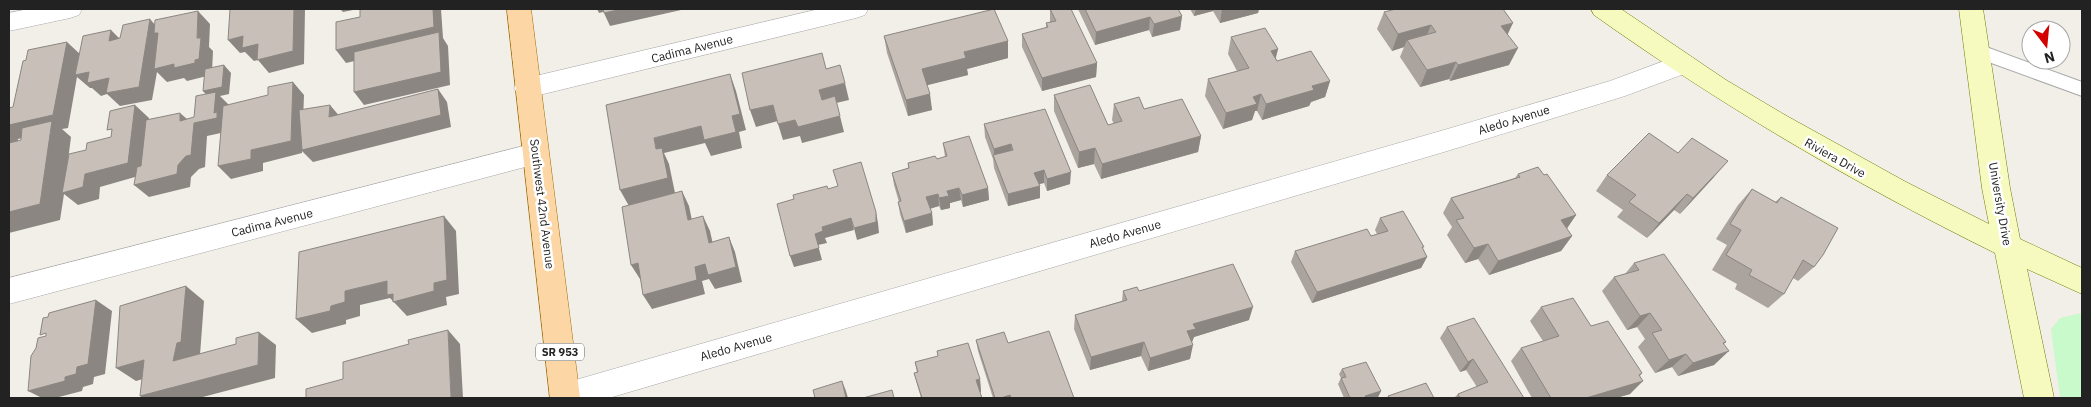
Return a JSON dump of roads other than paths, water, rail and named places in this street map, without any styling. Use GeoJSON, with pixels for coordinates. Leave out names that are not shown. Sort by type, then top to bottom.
{"type":"FeatureCollection","features":[{"type":"Feature","properties":{"kind":"main road","name":"Southwest 42nd Avenue"},"geometry":{"type":"LineString","coordinates":[[519,9],[565,398]]}},
{"type":"Feature","properties":{"kind":"street"},"geometry":{"type":"LineString","coordinates":[[9,22],[70,9]]}},
{"type":"Feature","properties":{"kind":"street","name":"Cadima Avenue"},"geometry":{"type":"LineString","coordinates":[[527,88],[856,9]]}},
{"type":"Feature","properties":{"kind":"street","name":"Riviera Drive"},"geometry":{"type":"LineString","coordinates":[[1603,9],[1683,64],[1771,121],[1828,155],[1895,191],[2082,281]]}},
{"type":"Feature","properties":{"kind":"street","name":"University Drive"},"geometry":{"type":"LineString","coordinates":[[1971,9],[1996,188],[2039,398]]}},
{"type":"Feature","properties":{"kind":"street","name":"Aledo Avenue"},"geometry":{"type":"LineString","coordinates":[[565,398],[1444,141],[1616,89],[1683,64]]}},
{"type":"Feature","properties":{"kind":"street","name":"Cadima Avenue"},"geometry":{"type":"LineString","coordinates":[[9,291],[536,154]]}},
{"type":"Feature","properties":{"kind":"lane"},"geometry":{"type":"LineString","coordinates":[[1978,51],[2082,89]]}}]}
